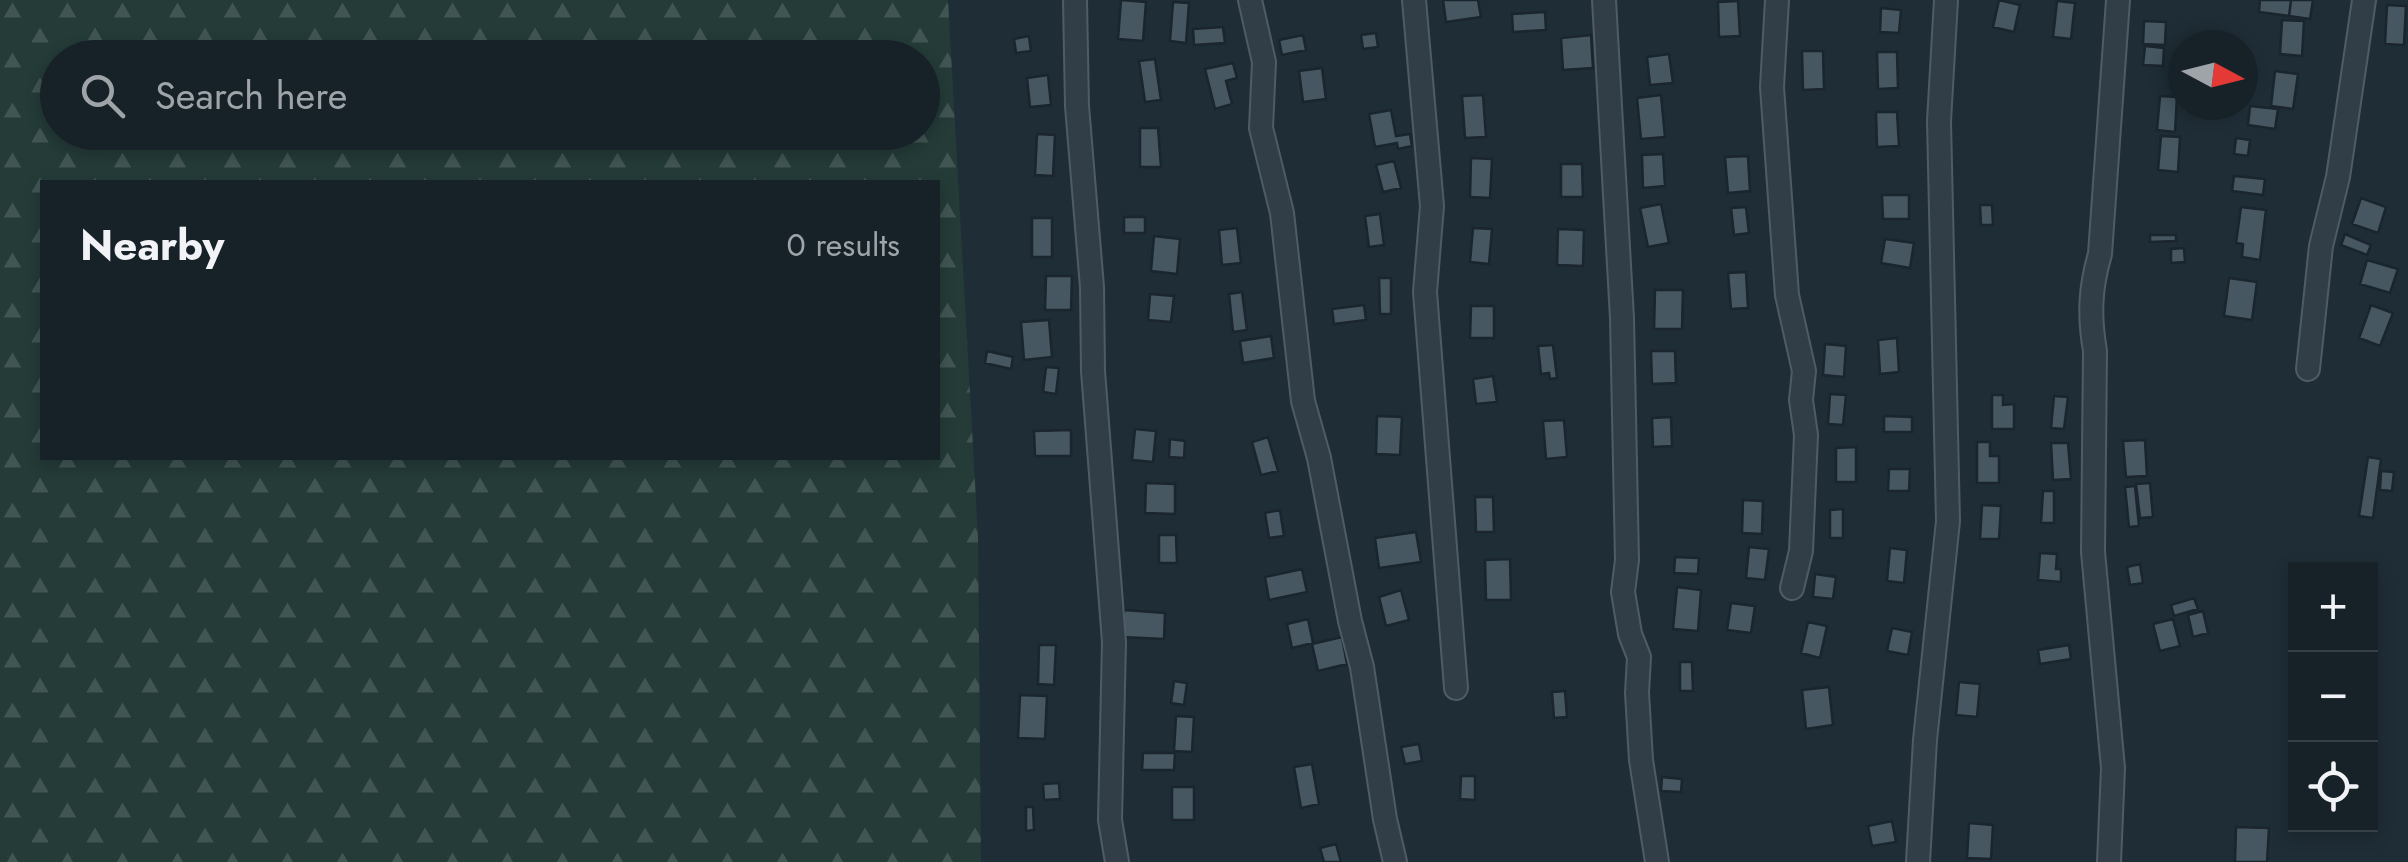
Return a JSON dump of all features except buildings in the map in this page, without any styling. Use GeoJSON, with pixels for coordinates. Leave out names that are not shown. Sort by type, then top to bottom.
{"type":"FeatureCollection","features":[{"type":"Feature","properties":{"kind":"street"},"geometry":{"type":"LineString","coordinates":[[1075,0],[1078,106],[1115,672],[1110,820],[1117,862]]}},
{"type":"Feature","properties":{"kind":"street"},"geometry":{"type":"LineString","coordinates":[[1250,0],[1264,62],[1261,128],[1282,212],[1302,401],[1319,458],[1362,667],[1395,862]]}},
{"type":"Feature","properties":{"kind":"street"},"geometry":{"type":"LineString","coordinates":[[1414,0],[1432,206],[1425,292],[1456,688]]}},
{"type":"Feature","properties":{"kind":"street"},"geometry":{"type":"LineString","coordinates":[[1604,0],[1622,318],[1627,560],[1623,592],[1630,634],[1639,657],[1641,760],[1658,862]]}},
{"type":"Feature","properties":{"kind":"street"},"geometry":{"type":"LineString","coordinates":[[1778,0],[1773,35],[1773,106],[1787,296],[1804,371],[1801,400],[1806,435],[1802,551],[1792,588]]}},
{"type":"Feature","properties":{"kind":"street"},"geometry":{"type":"LineString","coordinates":[[1918,862],[1925,740],[1948,521],[1939,122],[1946,0]]}},
{"type":"Feature","properties":{"kind":"street"},"geometry":{"type":"LineString","coordinates":[[2109,862],[2113,768],[2093,552],[2095,350],[2090,320],[2091,289],[2100,254],[2118,0]]}},
{"type":"Feature","properties":{"kind":"street"},"geometry":{"type":"LineString","coordinates":[[2308,368],[2321,246],[2338,178],[2364,0]]}},
{"type":"Feature","properties":{"kind":"green space"},"geometry":{"type":"Polygon","coordinates":[[[0,0],[948,0],[978,536],[981,862],[0,862],[0,0]]]}}]}
